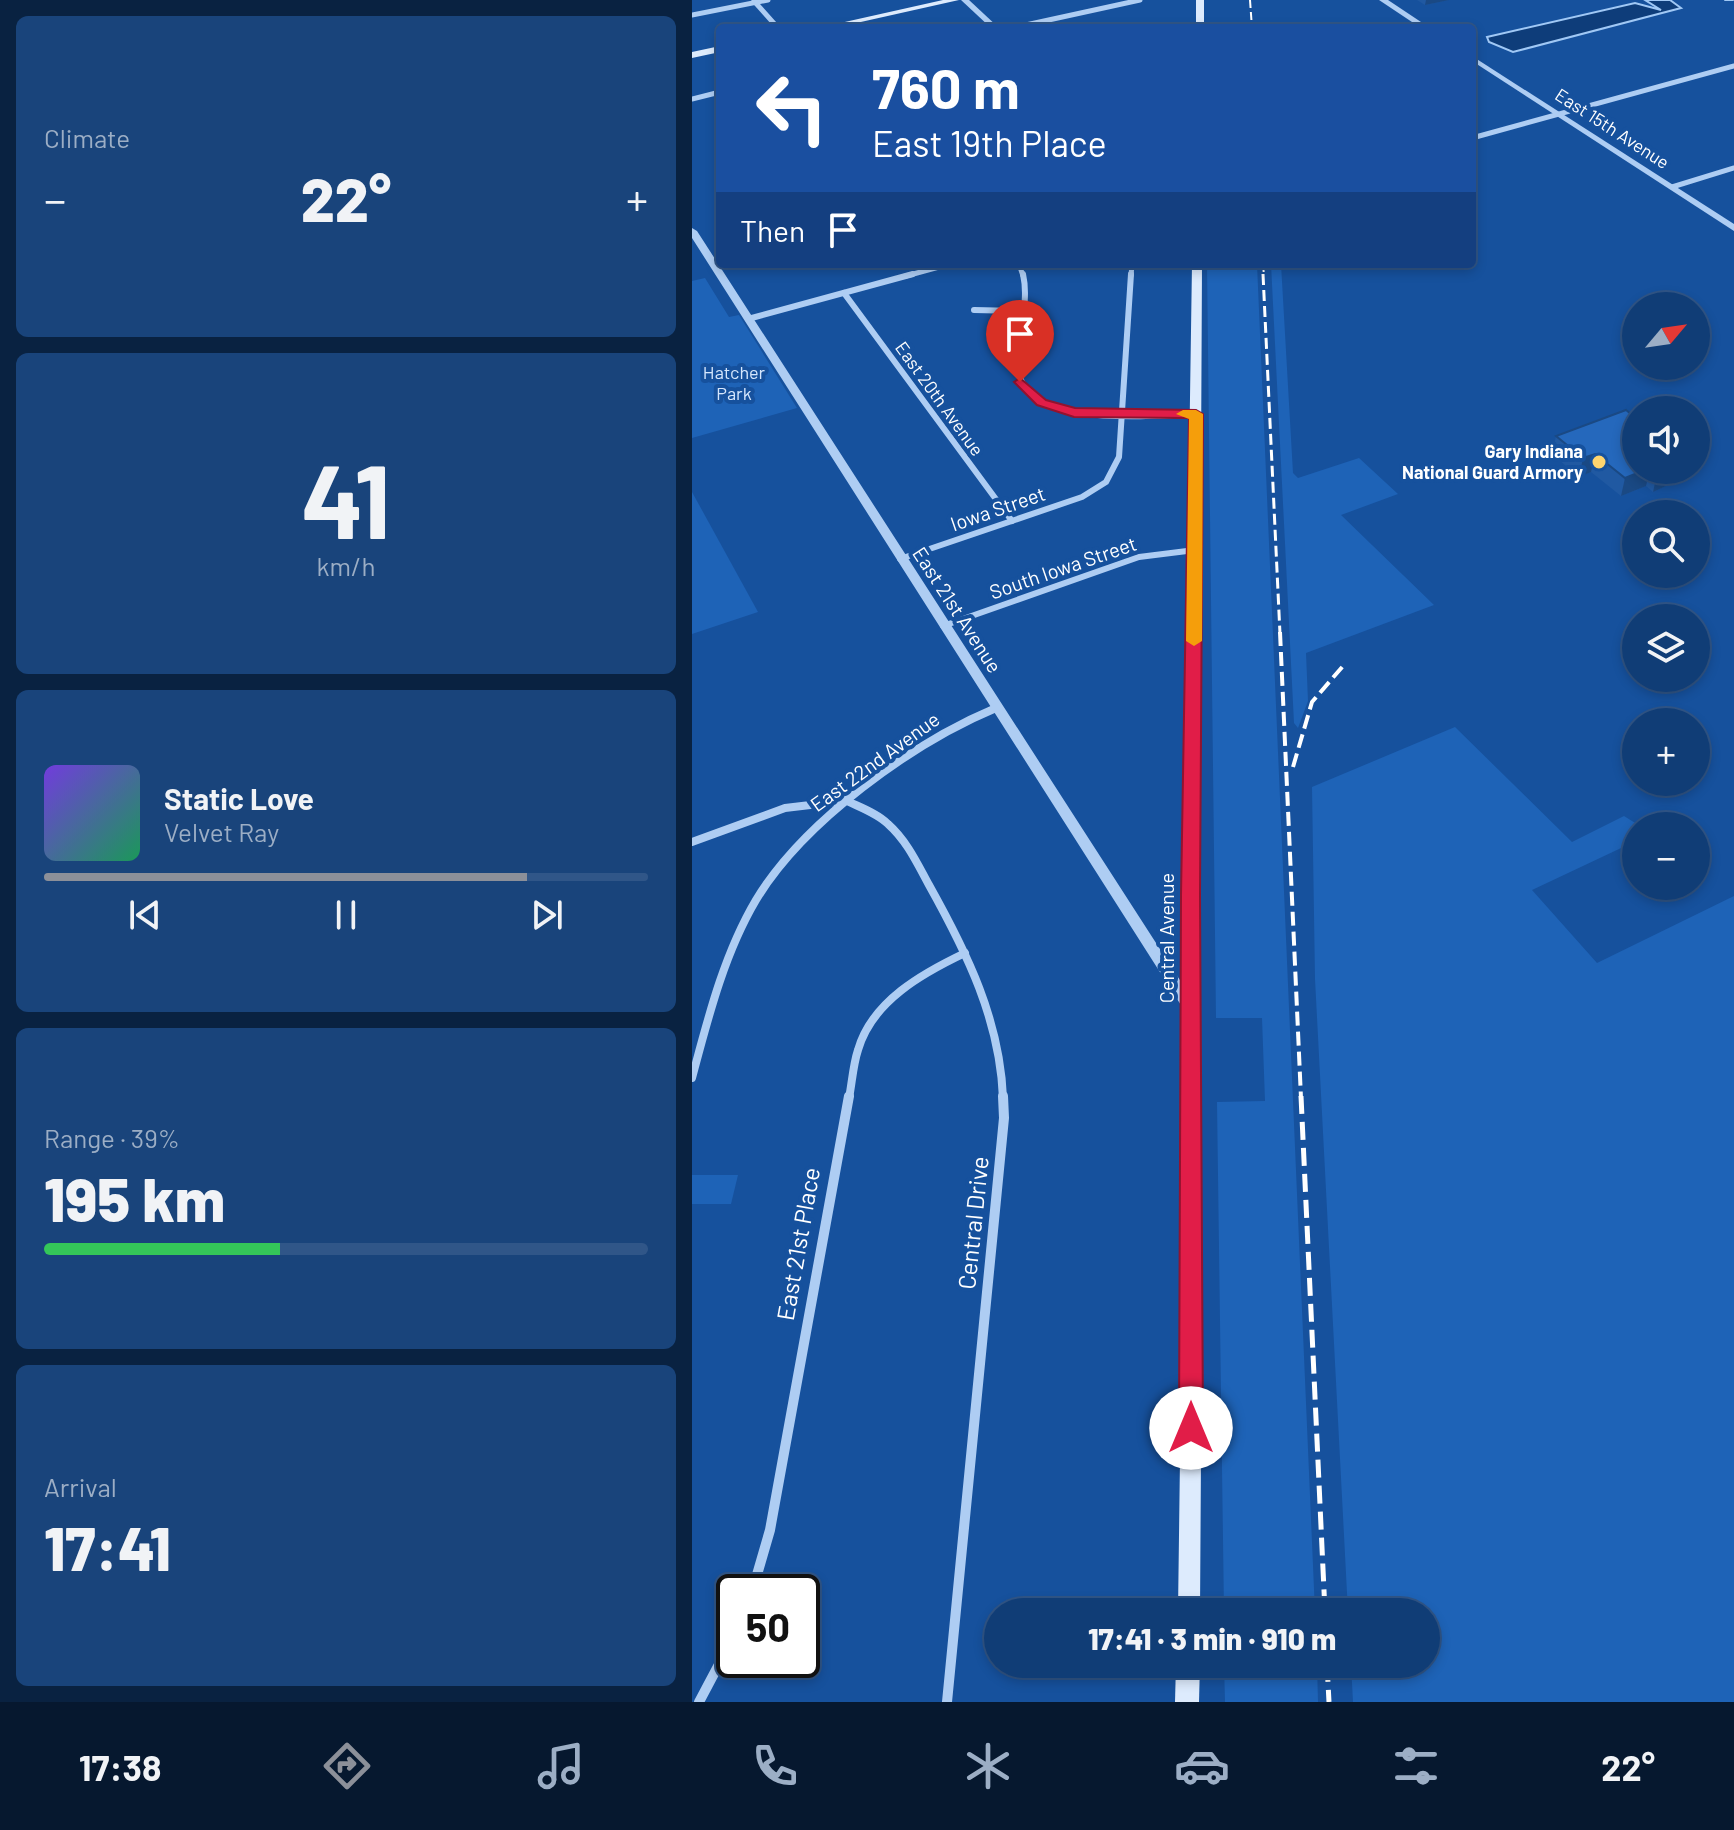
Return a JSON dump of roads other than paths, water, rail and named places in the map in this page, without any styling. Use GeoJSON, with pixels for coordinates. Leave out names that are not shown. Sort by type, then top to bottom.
{"type":"FeatureCollection","features":[{"type":"Feature","properties":{"kind":"main road"},"geometry":{"type":"LineString","coordinates":[[841,24],[955,0]]}},
{"type":"Feature","properties":{"kind":"main road"},"geometry":{"type":"LineString","coordinates":[[1200,0],[1200,24]]}},
{"type":"Feature","properties":{"kind":"main road"},"geometry":{"type":"LineString","coordinates":[[692,55],[716,50]]}},
{"type":"Feature","properties":{"kind":"main road","name":"Central Avenue"},"geometry":{"type":"LineString","coordinates":[[1189,1598],[1197,268]]}},
{"type":"Feature","properties":{"kind":"main road"},"geometry":{"type":"LineString","coordinates":[[1187,1702],[1188,1678]]}},
{"type":"Feature","properties":{"kind":"street"},"geometry":{"type":"LineString","coordinates":[[692,15],[768,0]]}},
{"type":"Feature","properties":{"kind":"street"},"geometry":{"type":"LineString","coordinates":[[965,0],[991,24]]}},
{"type":"Feature","properties":{"kind":"street"},"geometry":{"type":"LineString","coordinates":[[1030,24],[1140,0]]}},
{"type":"Feature","properties":{"kind":"street"},"geometry":{"type":"LineString","coordinates":[[1383,0],[1420,24]]}},
{"type":"Feature","properties":{"kind":"street"},"geometry":{"type":"LineString","coordinates":[[755,1],[775,24]]}},
{"type":"Feature","properties":{"kind":"street","name":"East 15th Avenue"},"geometry":{"type":"LineString","coordinates":[[1476,61],[1734,228]]}},
{"type":"Feature","properties":{"kind":"street"},"geometry":{"type":"LineString","coordinates":[[1476,137],[1734,66]]}},
{"type":"Feature","properties":{"kind":"street"},"geometry":{"type":"LineString","coordinates":[[692,99],[716,93]]}},
{"type":"Feature","properties":{"kind":"street"},"geometry":{"type":"LineString","coordinates":[[1672,187],[1734,168]]}},
{"type":"Feature","properties":{"kind":"street","name":"East 21st Avenue"},"geometry":{"type":"LineString","coordinates":[[692,231],[1191,1009]]}},
{"type":"Feature","properties":{"kind":"street"},"geometry":{"type":"LineString","coordinates":[[748,319],[935,268]]}},
{"type":"Feature","properties":{"kind":"street"},"geometry":{"type":"LineString","coordinates":[[1020,268],[1026,287],[1015,361],[1018,377],[1027,391],[1061,410],[1122,415],[1196,414]]}},
{"type":"Feature","properties":{"kind":"street"},"geometry":{"type":"LineString","coordinates":[[1122,415],[1132,268]]}},
{"type":"Feature","properties":{"kind":"street","name":"East 20th Avenue"},"geometry":{"type":"LineString","coordinates":[[844,293],[1012,521]]}},
{"type":"Feature","properties":{"kind":"street"},"geometry":{"type":"LineString","coordinates":[[974,310],[1023,311]]}},
{"type":"Feature","properties":{"kind":"street","name":"Iowa Street"},"geometry":{"type":"LineString","coordinates":[[900,559],[1082,497],[1104,484],[1118,462],[1122,415]]}},
{"type":"Feature","properties":{"kind":"street","name":"South Iowa Street"},"geometry":{"type":"LineString","coordinates":[[943,626],[1139,557],[1195,550]]}},
{"type":"Feature","properties":{"kind":"street","name":"East 22nd Avenue"},"geometry":{"type":"LineString","coordinates":[[692,1078],[715,990],[729,951],[751,906],[789,854],[845,800],[949,729],[996,708]]}},
{"type":"Feature","properties":{"kind":"street"},"geometry":{"type":"LineString","coordinates":[[692,842],[785,808],[845,800]]}},
{"type":"Feature","properties":{"kind":"street","name":"Central Drive"},"geometry":{"type":"LineString","coordinates":[[845,800],[886,821],[899,834],[984,990],[1003,1068],[1004,1118],[947,1702]]}},
{"type":"Feature","properties":{"kind":"street","name":"East 21st Place"},"geometry":{"type":"LineString","coordinates":[[757,1574],[773,1514],[858,1048],[877,1013],[901,988],[965,953]]}},
{"type":"Feature","properties":{"kind":"street"},"geometry":{"type":"LineString","coordinates":[[699,1702],[716,1670]]}},
{"type":"Feature","properties":{"kind":"waterway"},"geometry":{"type":"LineString","coordinates":[[1725,0],[1733,0]]}},
{"type":"Feature","properties":{"kind":"railway"},"geometry":{"type":"LineString","coordinates":[[1250,0],[1252,24]]}},
{"type":"Feature","properties":{"kind":"railway"},"geometry":{"type":"LineString","coordinates":[[1263,268],[1264,276]]}},
{"type":"Feature","properties":{"kind":"railway"},"geometry":{"type":"LineString","coordinates":[[1263,274],[1280,634]]}},
{"type":"Feature","properties":{"kind":"railway"},"geometry":{"type":"LineString","coordinates":[[1280,632],[1301,1098]]}},
{"type":"Feature","properties":{"kind":"railway"},"geometry":{"type":"LineString","coordinates":[[1293,767],[1312,702],[1343,666]]}},
{"type":"Feature","properties":{"kind":"railway"},"geometry":{"type":"LineString","coordinates":[[1301,1096],[1324,1598]]}},
{"type":"Feature","properties":{"kind":"railway"},"geometry":{"type":"LineString","coordinates":[[1328,1678],[1329,1702]]}},
{"type":"Feature","properties":{"kind":"place","name":"Gary Indiana National Guard Armory"},"geometry":{"type":"Point","coordinates":[1599,462]}},
{"type":"Feature","properties":{"kind":"park label","name":"Hatcher Park"},"geometry":{"type":"Point","coordinates":[734,383]}}]}
